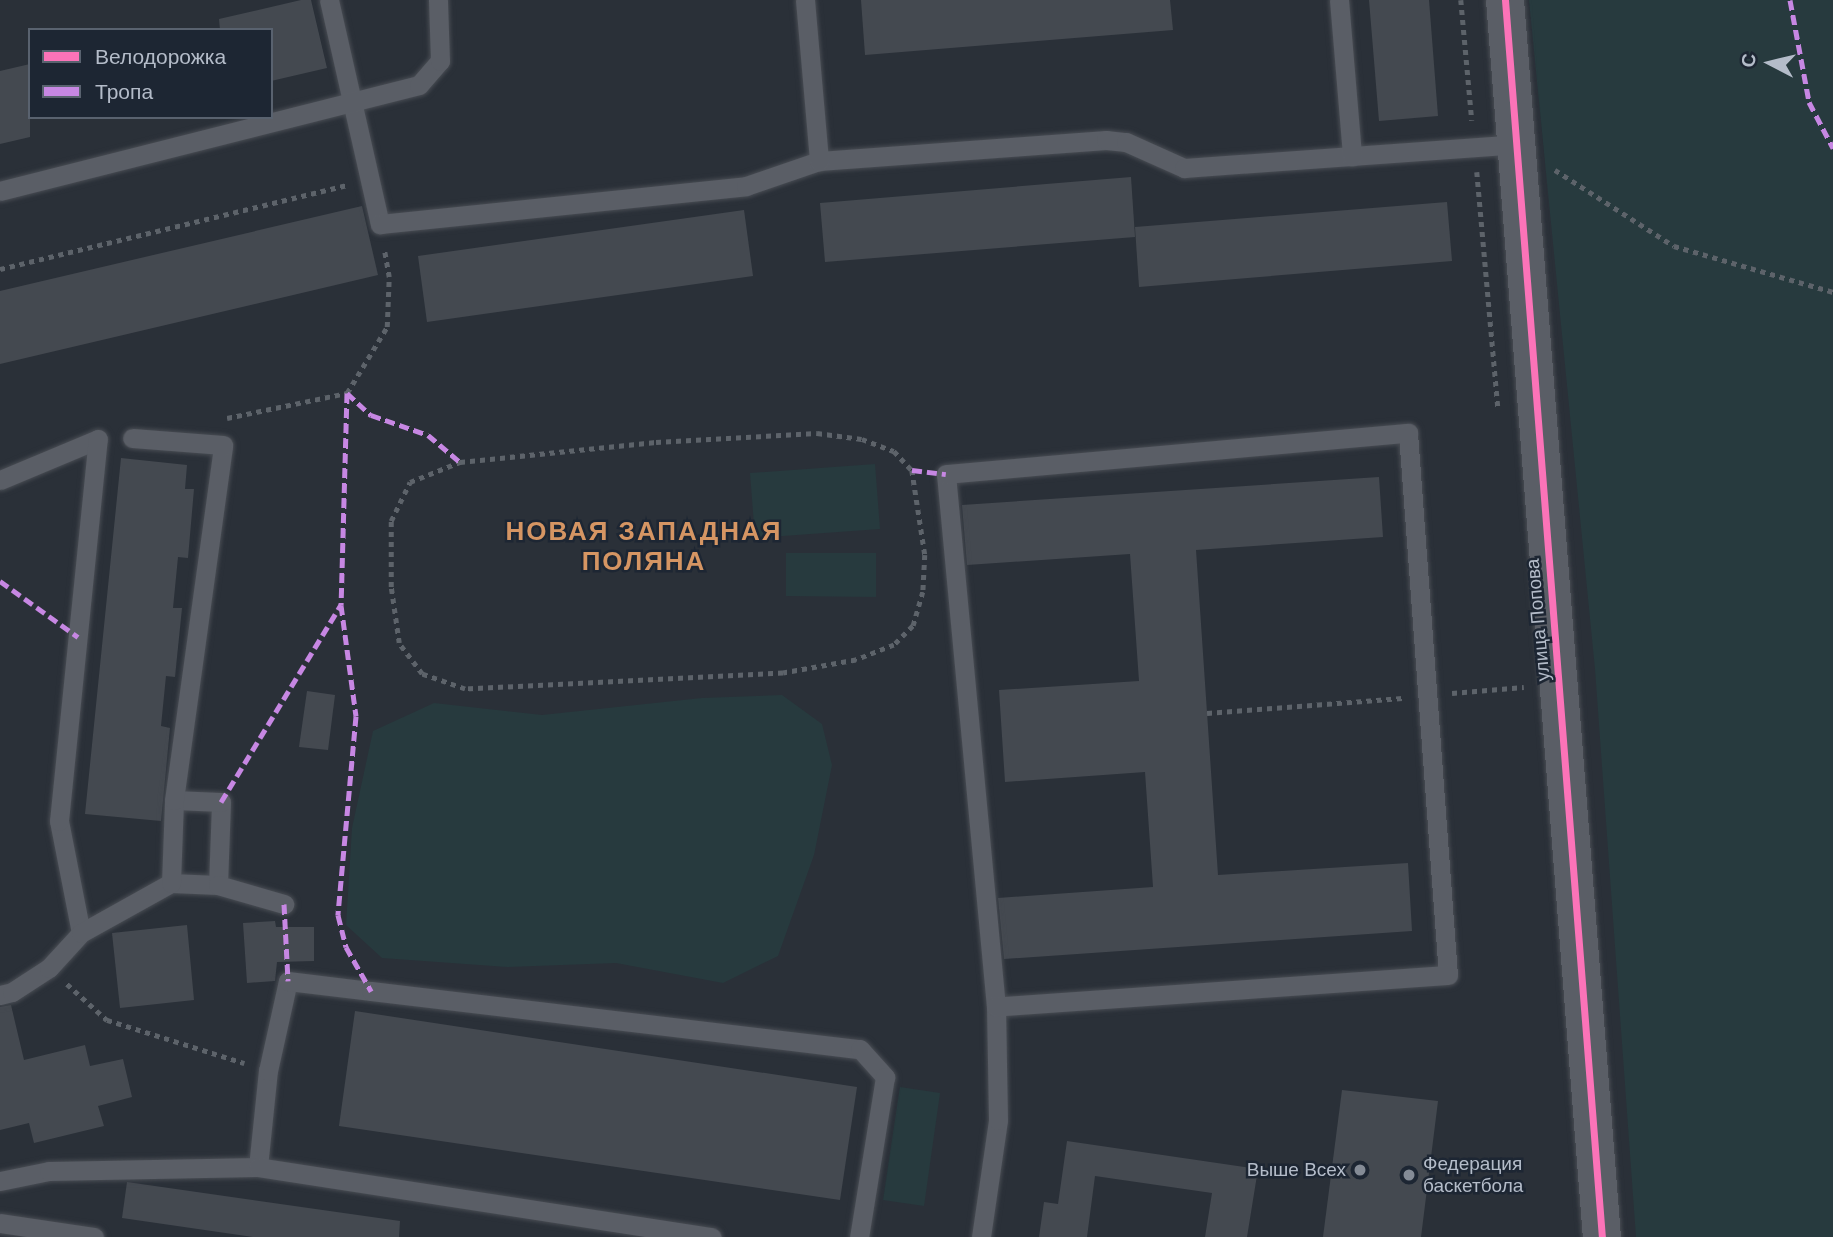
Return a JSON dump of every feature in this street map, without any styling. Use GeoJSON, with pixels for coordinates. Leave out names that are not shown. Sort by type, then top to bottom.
{"type":"FeatureCollection","features":[{"type":"Feature","properties":{"kind":"street","name":"улица Попова"},"geometry":{"type":"LineString","coordinates":[[1505,0],[1602,1237]]}},
{"type":"Feature","properties":{"kind":"lane"},"geometry":{"type":"LineString","coordinates":[[328,0],[380,224],[747,186],[819,162],[1106,140],[1126,142],[1184,168],[1516,144]]}},
{"type":"Feature","properties":{"kind":"lane"},"geometry":{"type":"LineString","coordinates":[[0,191],[401,91],[432,75],[440,61],[442,44],[438,0]]}},
{"type":"Feature","properties":{"kind":"lane"},"geometry":{"type":"LineString","coordinates":[[805,0],[819,162]]}},
{"type":"Feature","properties":{"kind":"lane"},"geometry":{"type":"LineString","coordinates":[[1339,0],[1352,156]]}},
{"type":"Feature","properties":{"kind":"lane"},"geometry":{"type":"LineString","coordinates":[[981,1237],[998,1120],[996,1007],[946,474],[1408,433],[1448,975],[996,1007]]}},
{"type":"Feature","properties":{"kind":"lane"},"geometry":{"type":"LineString","coordinates":[[132,438],[223,445],[174,800],[171,883]]}},
{"type":"Feature","properties":{"kind":"lane"},"geometry":{"type":"LineString","coordinates":[[0,480],[98,439],[58,821],[81,933]]}},
{"type":"Feature","properties":{"kind":"lane"},"geometry":{"type":"LineString","coordinates":[[174,800],[221,802],[218,885]]}},
{"type":"Feature","properties":{"kind":"lane"},"geometry":{"type":"LineString","coordinates":[[0,995],[12,992],[49,968],[81,933],[171,883],[218,885],[284,904]]}},
{"type":"Feature","properties":{"kind":"lane"},"geometry":{"type":"LineString","coordinates":[[258,1167],[268,1071],[288,981],[860,1049],[885,1077],[859,1237]]}},
{"type":"Feature","properties":{"kind":"lane"},"geometry":{"type":"LineString","coordinates":[[0,1181],[49,1171],[258,1167],[712,1237]]}},
{"type":"Feature","properties":{"kind":"lane"},"geometry":{"type":"LineString","coordinates":[[0,1223],[94,1237]]}},
{"type":"Feature","properties":{"kind":"path"},"geometry":{"type":"LineString","coordinates":[[1516,144],[1674,246],[1833,292]]}},
{"type":"Feature","properties":{"kind":"path"},"geometry":{"type":"LineString","coordinates":[[0,269],[370,179]]}},
{"type":"Feature","properties":{"kind":"path"},"geometry":{"type":"LineString","coordinates":[[213,421],[347,393],[387,327],[389,277],[380,224]]}},
{"type":"Feature","properties":{"kind":"path"},"geometry":{"type":"LineString","coordinates":[[817,433],[862,439],[894,451],[912,470],[925,555],[923,592],[913,626],[894,645],[856,660],[783,673],[465,689],[422,674],[400,643],[391,587],[391,521],[410,482],[460,462],[656,442],[817,433]]}},
{"type":"Feature","properties":{"kind":"path"},"geometry":{"type":"LineString","coordinates":[[1207,713],[1483,691]]}},
{"type":"Feature","properties":{"kind":"path"},"geometry":{"type":"LineString","coordinates":[[49,968],[107,1020],[268,1071]]}},
{"type":"Feature","properties":{"kind":"green space"},"geometry":{"type":"Polygon","coordinates":[[[1529,0],[1833,0],[1833,1237],[1636,1237],[1595,669],[1529,0]]]}},
{"type":"Feature","properties":{"kind":"green space"},"geometry":{"type":"Polygon","coordinates":[[[875,464],[880,529],[755,538],[750,473],[875,464]]]}},
{"type":"Feature","properties":{"kind":"green space"},"geometry":{"type":"Polygon","coordinates":[[[786,553],[876,553],[876,597],[786,596],[786,553]]]}},
{"type":"Feature","properties":{"kind":"green space"},"geometry":{"type":"Polygon","coordinates":[[[782,695],[822,724],[832,765],[814,855],[778,956],[723,983],[616,963],[507,967],[382,958],[346,925],[352,828],[373,731],[434,703],[542,715],[702,698],[782,695]]]}},
{"type":"Feature","properties":{"kind":"green space"},"geometry":{"type":"Polygon","coordinates":[[[900,1087],[940,1093],[924,1206],[883,1200],[900,1087]]]}},
{"type":"Feature","properties":{"kind":"building"},"geometry":{"type":"Polygon","coordinates":[[[311,0],[327,68],[273,81],[273,28],[220,28],[219,19],[311,0]]]}},
{"type":"Feature","properties":{"kind":"building"},"geometry":{"type":"Polygon","coordinates":[[[861,0],[1170,0],[1173,30],[865,55],[861,0]]]}},
{"type":"Feature","properties":{"kind":"building"},"geometry":{"type":"Polygon","coordinates":[[[1369,0],[1429,0],[1438,116],[1379,121],[1369,0]]]}},
{"type":"Feature","properties":{"kind":"building"},"geometry":{"type":"Polygon","coordinates":[[[28,64],[30,137],[0,144],[0,71],[28,64]]]}},
{"type":"Feature","properties":{"kind":"building"},"geometry":{"type":"Polygon","coordinates":[[[1131,177],[1135,237],[825,262],[820,203],[1131,177]]]}},
{"type":"Feature","properties":{"kind":"building"},"geometry":{"type":"Polygon","coordinates":[[[1447,202],[1452,261],[1139,287],[1135,227],[1447,202]]]}},
{"type":"Feature","properties":{"kind":"building"},"geometry":{"type":"Polygon","coordinates":[[[362,206],[378,275],[0,364],[0,291],[362,206]]]}},
{"type":"Feature","properties":{"kind":"building"},"geometry":{"type":"Polygon","coordinates":[[[744,210],[753,276],[427,322],[418,256],[744,210]]]}},
{"type":"Feature","properties":{"kind":"building"},"geometry":{"type":"Polygon","coordinates":[[[121,458],[187,465],[185,489],[194,489],[188,558],[178,557],[173,608],[182,608],[175,677],[166,676],[161,726],[170,728],[161,821],[85,814],[121,458]]]}},
{"type":"Feature","properties":{"kind":"building"},"geometry":{"type":"Polygon","coordinates":[[[1379,477],[1383,537],[1196,550],[1218,875],[1408,863],[1412,931],[1004,959],[998,898],[1153,887],[1145,772],[1005,782],[999,690],[1139,681],[1130,554],[967,565],[962,505],[1379,477]]]}},
{"type":"Feature","properties":{"kind":"building"},"geometry":{"type":"Polygon","coordinates":[[[307,691],[335,695],[328,750],[299,747],[307,691]]]}},
{"type":"Feature","properties":{"kind":"building"},"geometry":{"type":"Polygon","coordinates":[[[275,921],[276,927],[314,927],[314,961],[277,962],[275,981],[247,983],[243,923],[275,921]]]}},
{"type":"Feature","properties":{"kind":"building"},"geometry":{"type":"Polygon","coordinates":[[[187,925],[194,1000],[120,1008],[112,933],[187,925]]]}},
{"type":"Feature","properties":{"kind":"building"},"geometry":{"type":"Polygon","coordinates":[[[11,1005],[24,1060],[85,1045],[90,1066],[123,1059],[132,1097],[98,1106],[104,1126],[34,1143],[29,1123],[0,1130],[0,1007],[11,1005]]]}},
{"type":"Feature","properties":{"kind":"building"},"geometry":{"type":"Polygon","coordinates":[[[355,1011],[857,1087],[840,1200],[339,1126],[355,1011]]]}},
{"type":"Feature","properties":{"kind":"building"},"geometry":{"type":"Polygon","coordinates":[[[1342,1090],[1438,1101],[1421,1237],[1323,1237],[1342,1090]]]}},
{"type":"Feature","properties":{"kind":"building"},"geometry":{"type":"Polygon","coordinates":[[[1067,1141],[1258,1169],[1247,1237],[1205,1237],[1212,1193],[1095,1176],[1087,1237],[1039,1237],[1044,1202],[1058,1204],[1067,1141]]]}},
{"type":"Feature","properties":{"kind":"building"},"geometry":{"type":"Polygon","coordinates":[[[127,1182],[400,1221],[399,1237],[253,1237],[122,1218],[127,1182]]]}},
{"type":"Feature","properties":{"kind":"marked path"},"geometry":{"type":"LineString","coordinates":[[1790,0],[1809,102],[1833,148]]}},
{"type":"Feature","properties":{"kind":"marked path"},"geometry":{"type":"LineString","coordinates":[[347,393],[341,605],[356,716],[338,915],[346,947],[371,991]]}},
{"type":"Feature","properties":{"kind":"marked path"},"geometry":{"type":"LineString","coordinates":[[347,393],[371,415],[428,435],[460,462]]}},
{"type":"Feature","properties":{"kind":"marked path"},"geometry":{"type":"LineString","coordinates":[[912,470],[946,474]]}},
{"type":"Feature","properties":{"kind":"marked path"},"geometry":{"type":"LineString","coordinates":[[0,581],[78,637]]}},
{"type":"Feature","properties":{"kind":"marked path"},"geometry":{"type":"LineString","coordinates":[[221,802],[341,605]]}},
{"type":"Feature","properties":{"kind":"marked path"},"geometry":{"type":"LineString","coordinates":[[284,904],[288,981]]}},
{"type":"Feature","properties":{"kind":"cycle path"},"geometry":{"type":"LineString","coordinates":[[1505,0],[1602,1237]]}},
{"type":"Feature","properties":{"kind":"place","name":"Выше Всех"},"geometry":{"type":"Point","coordinates":[1360,1170]}},
{"type":"Feature","properties":{"kind":"place","name":"Федерация баскетбола"},"geometry":{"type":"Point","coordinates":[1409,1175]}},
{"type":"Feature","properties":{"kind":"district","name":"НОВАЯ ЗАПАДНАЯ ПОЛЯНА"},"geometry":{"type":"Point","coordinates":[644,547]}}]}
